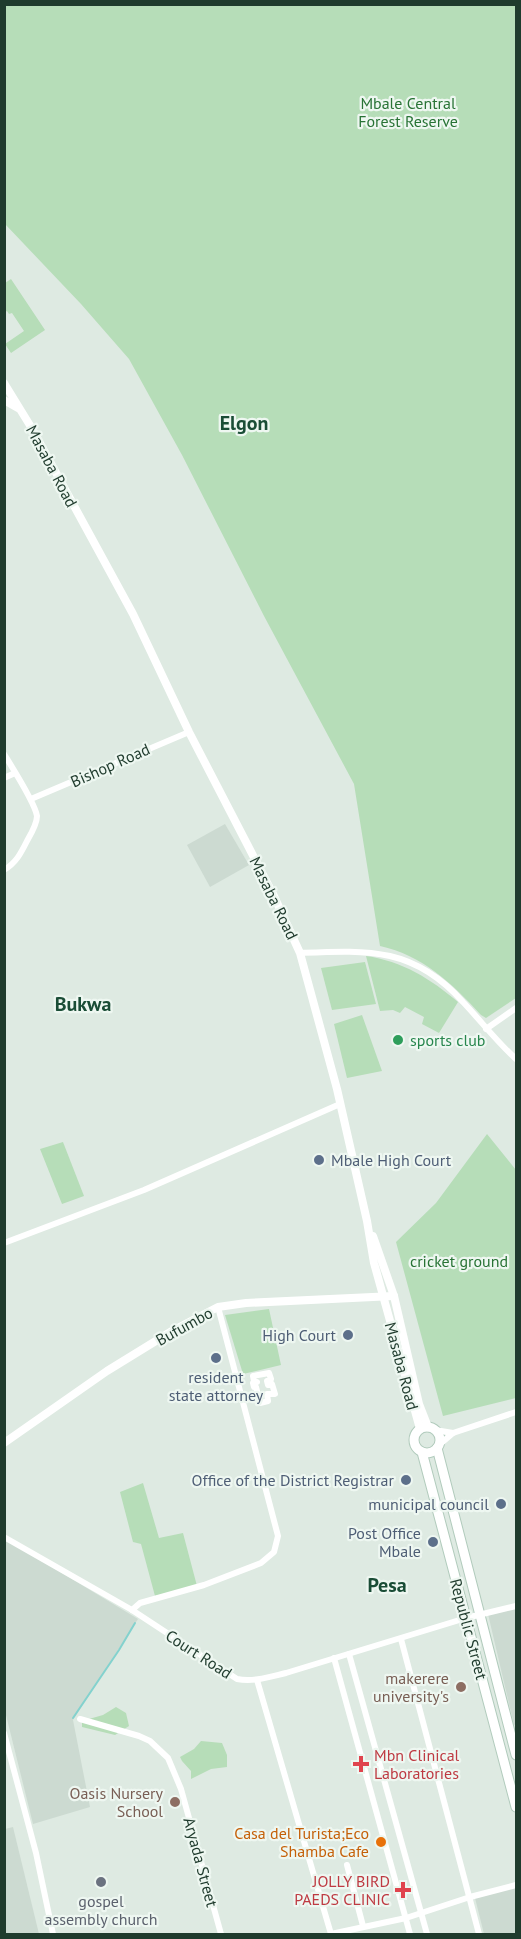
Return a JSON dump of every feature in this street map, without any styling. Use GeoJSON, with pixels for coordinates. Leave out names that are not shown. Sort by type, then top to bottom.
{"type":"FeatureCollection","features":[{"type":"Feature","properties":{"kind":"main road"},"geometry":{"type":"LineString","coordinates":[[427,1429],[440,1440],[438,1447],[432,1452],[422,1452],[416,1447],[414,1441],[415,1434],[427,1429]]}},
{"type":"Feature","properties":{"kind":"main road","name":"Republic Street"},"geometry":{"type":"LineString","coordinates":[[438,1447],[513,1732],[516,1755]]}},
{"type":"Feature","properties":{"kind":"main road","name":"Republic Street"},"geometry":{"type":"LineString","coordinates":[[422,1452],[516,1807]]}},
{"type":"Feature","properties":{"kind":"street","name":"Masaba Road"},"geometry":{"type":"LineString","coordinates":[[4,382],[133,614],[189,732],[259,867],[300,953],[340,1104],[383,1298],[427,1429]]}},
{"type":"Feature","properties":{"kind":"street"},"geometry":{"type":"LineString","coordinates":[[4,400],[20,409]]}},
{"type":"Feature","properties":{"kind":"street","name":"Bishop Road"},"geometry":{"type":"LineString","coordinates":[[31,799],[189,732]]}},
{"type":"Feature","properties":{"kind":"street"},"geometry":{"type":"LineString","coordinates":[[4,754],[31,799],[37,816],[36,824],[17,860],[4,870]]}},
{"type":"Feature","properties":{"kind":"street"},"geometry":{"type":"LineString","coordinates":[[4,778],[15,773]]}},
{"type":"Feature","properties":{"kind":"street"},"geometry":{"type":"LineString","coordinates":[[300,953],[354,951],[397,956],[435,976],[463,1001],[486,1029],[516,1059]]}},
{"type":"Feature","properties":{"kind":"street"},"geometry":{"type":"LineString","coordinates":[[486,1029],[516,1008]]}},
{"type":"Feature","properties":{"kind":"street"},"geometry":{"type":"LineString","coordinates":[[4,1243],[144,1190],[340,1104]]}},
{"type":"Feature","properties":{"kind":"street"},"geometry":{"type":"LineString","coordinates":[[367,1221],[394,1296],[427,1429],[453,1433]]}},
{"type":"Feature","properties":{"kind":"street","name":"Bufumbo"},"geometry":{"type":"LineString","coordinates":[[4,1443],[107,1371],[172,1331],[218,1307],[246,1303],[394,1296]]}},
{"type":"Feature","properties":{"kind":"street"},"geometry":{"type":"LineString","coordinates":[[132,1611],[140,1603],[204,1585],[261,1563],[274,1552],[277,1544],[278,1536],[218,1307]]}},
{"type":"Feature","properties":{"kind":"street"},"geometry":{"type":"LineString","coordinates":[[269,1373],[271,1379],[267,1380],[268,1385],[272,1384],[274,1394],[267,1394],[268,1401],[260,1403],[256,1386],[254,1387],[253,1383],[257,1382],[254,1381],[253,1376],[269,1373]]}},
{"type":"Feature","properties":{"kind":"street"},"geometry":{"type":"LineString","coordinates":[[438,1447],[453,1433],[516,1412]]}},
{"type":"Feature","properties":{"kind":"street","name":"Court Road"},"geometry":{"type":"LineString","coordinates":[[4,1537],[132,1611],[237,1679],[256,1680],[466,1618],[516,1606]]}},
{"type":"Feature","properties":{"kind":"street"},"geometry":{"type":"LineString","coordinates":[[401,1639],[479,1935]]}},
{"type":"Feature","properties":{"kind":"street"},"geometry":{"type":"LineString","coordinates":[[349,1654],[427,1935]]}},
{"type":"Feature","properties":{"kind":"street"},"geometry":{"type":"LineString","coordinates":[[334,1658],[410,1935]]}},
{"type":"Feature","properties":{"kind":"street"},"geometry":{"type":"LineString","coordinates":[[256,1680],[331,1935],[406,1918],[516,1885]]}},
{"type":"Feature","properties":{"kind":"street","name":"Aryada Street"},"geometry":{"type":"LineString","coordinates":[[80,1719],[130,1732],[150,1741],[168,1758],[181,1789],[221,1935]]}},
{"type":"Feature","properties":{"kind":"street"},"geometry":{"type":"LineString","coordinates":[[4,1733],[36,1853],[52,1935]]}},
{"type":"Feature","properties":{"kind":"street"},"geometry":{"type":"LineString","coordinates":[[347,1865],[363,1926]]}},
{"type":"Feature","properties":{"kind":"shaded area"},"geometry":{"type":"Polygon","coordinates":[[[225,824],[249,865],[210,887],[187,845],[225,824]]]}},
{"type":"Feature","properties":{"kind":"shaded area"},"geometry":{"type":"Polygon","coordinates":[[[4,1538],[138,1619],[73,1720],[90,1807],[33,1824],[5,1711],[4,1538]]]}},
{"type":"Feature","properties":{"kind":"shaded area"},"geometry":{"type":"Polygon","coordinates":[[[516,1607],[516,1724],[514,1725],[488,1614],[516,1607]]]}},
{"type":"Feature","properties":{"kind":"shaded area"},"geometry":{"type":"Polygon","coordinates":[[[13,1827],[39,1934],[5,1934],[5,1829],[13,1827]]]}},
{"type":"Feature","properties":{"kind":"shaded area"},"geometry":{"type":"Polygon","coordinates":[[[516,1886],[516,1934],[484,1934],[475,1898],[516,1886]]]}},
{"type":"Feature","properties":{"kind":"green space","name":"sports club"},"geometry":{"type":"Polygon","coordinates":[[[5,4],[516,5],[516,998],[486,1018],[436,972],[410,956],[380,946],[354,784],[264,616],[182,455],[129,359],[81,304],[5,224],[5,4]]]}},
{"type":"Feature","properties":{"kind":"green space"},"geometry":{"type":"Polygon","coordinates":[[[11,279],[45,330],[11,353],[5,344],[24,331],[12,313],[5,312],[5,283],[11,279]]]}},
{"type":"Feature","properties":{"kind":"green space"},"geometry":{"type":"Polygon","coordinates":[[[366,956],[392,962],[415,972],[458,1002],[439,1033],[422,1024],[424,1017],[405,1007],[400,1013],[393,1010],[380,1011],[366,956]]]}},
{"type":"Feature","properties":{"kind":"green space"},"geometry":{"type":"Polygon","coordinates":[[[365,962],[376,1004],[332,1010],[321,968],[365,962]]]}},
{"type":"Feature","properties":{"kind":"green space"},"geometry":{"type":"Polygon","coordinates":[[[362,1015],[382,1071],[347,1078],[334,1024],[362,1015]]]}},
{"type":"Feature","properties":{"kind":"green space","name":"cricket ground"},"geometry":{"type":"Polygon","coordinates":[[[487,1134],[516,1170],[516,1398],[443,1416],[396,1242],[436,1203],[487,1134]]]}},
{"type":"Feature","properties":{"kind":"green space"},"geometry":{"type":"Polygon","coordinates":[[[63,1142],[84,1196],[62,1204],[40,1149],[63,1142]]]}},
{"type":"Feature","properties":{"kind":"green space"},"geometry":{"type":"Polygon","coordinates":[[[269,1309],[281,1365],[243,1374],[225,1315],[269,1309]]]}},
{"type":"Feature","properties":{"kind":"green space"},"geometry":{"type":"Polygon","coordinates":[[[143,1483],[159,1538],[183,1533],[197,1586],[155,1596],[141,1544],[133,1542],[120,1492],[143,1483]]]}},
{"type":"Feature","properties":{"kind":"green space"},"geometry":{"type":"Polygon","coordinates":[[[116,1707],[126,1713],[129,1726],[115,1735],[82,1727],[82,1721],[103,1715],[116,1707]]]}},
{"type":"Feature","properties":{"kind":"green space"},"geometry":{"type":"Polygon","coordinates":[[[201,1741],[222,1743],[227,1755],[227,1767],[211,1769],[191,1779],[191,1771],[180,1757],[194,1749],[201,1741]]]}},
{"type":"Feature","properties":{"kind":"waterway"},"geometry":{"type":"LineString","coordinates":[[73,1718],[135,1623]]}},
{"type":"Feature","properties":{"kind":"place","name":"sports club"},"geometry":{"type":"Point","coordinates":[398,1040]}},
{"type":"Feature","properties":{"kind":"place","name":"Mbale High Court"},"geometry":{"type":"Point","coordinates":[319,1160]}},
{"type":"Feature","properties":{"kind":"place","name":"High Court"},"geometry":{"type":"Point","coordinates":[348,1335]}},
{"type":"Feature","properties":{"kind":"place","name":"resident state attorney"},"geometry":{"type":"Point","coordinates":[216,1358]}},
{"type":"Feature","properties":{"kind":"place","name":"Office of the District Registrar"},"geometry":{"type":"Point","coordinates":[406,1480]}},
{"type":"Feature","properties":{"kind":"place","name":"municipal council"},"geometry":{"type":"Point","coordinates":[501,1504]}},
{"type":"Feature","properties":{"kind":"place","name":"Post Office Mbale"},"geometry":{"type":"Point","coordinates":[433,1542]}},
{"type":"Feature","properties":{"kind":"place","name":"makerere university's"},"geometry":{"type":"Point","coordinates":[461,1687]}},
{"type":"Feature","properties":{"kind":"place","name":"Mbn Clinical Laboratories"},"geometry":{"type":"Point","coordinates":[361,1764]}},
{"type":"Feature","properties":{"kind":"place","name":"Oasis Nursery School"},"geometry":{"type":"Point","coordinates":[175,1802]}},
{"type":"Feature","properties":{"kind":"place","name":"Casa del Turista;Eco Shamba Cafe"},"geometry":{"type":"Point","coordinates":[381,1842]}},
{"type":"Feature","properties":{"kind":"place","name":"gospel assembly church"},"geometry":{"type":"Point","coordinates":[101,1882]}},
{"type":"Feature","properties":{"kind":"place","name":"JOLLY BIRD PAEDS CLINIC"},"geometry":{"type":"Point","coordinates":[403,1890]}},
{"type":"Feature","properties":{"kind":"district","name":"Elgon"},"geometry":{"type":"Point","coordinates":[244,423]}},
{"type":"Feature","properties":{"kind":"district","name":"Bukwa"},"geometry":{"type":"Point","coordinates":[83,1004]}},
{"type":"Feature","properties":{"kind":"district","name":"Pesa"},"geometry":{"type":"Point","coordinates":[387,1585]}},
{"type":"Feature","properties":{"kind":"park label","name":"Mbale Central Forest Reserve"},"geometry":{"type":"Point","coordinates":[408,112]}}]}
